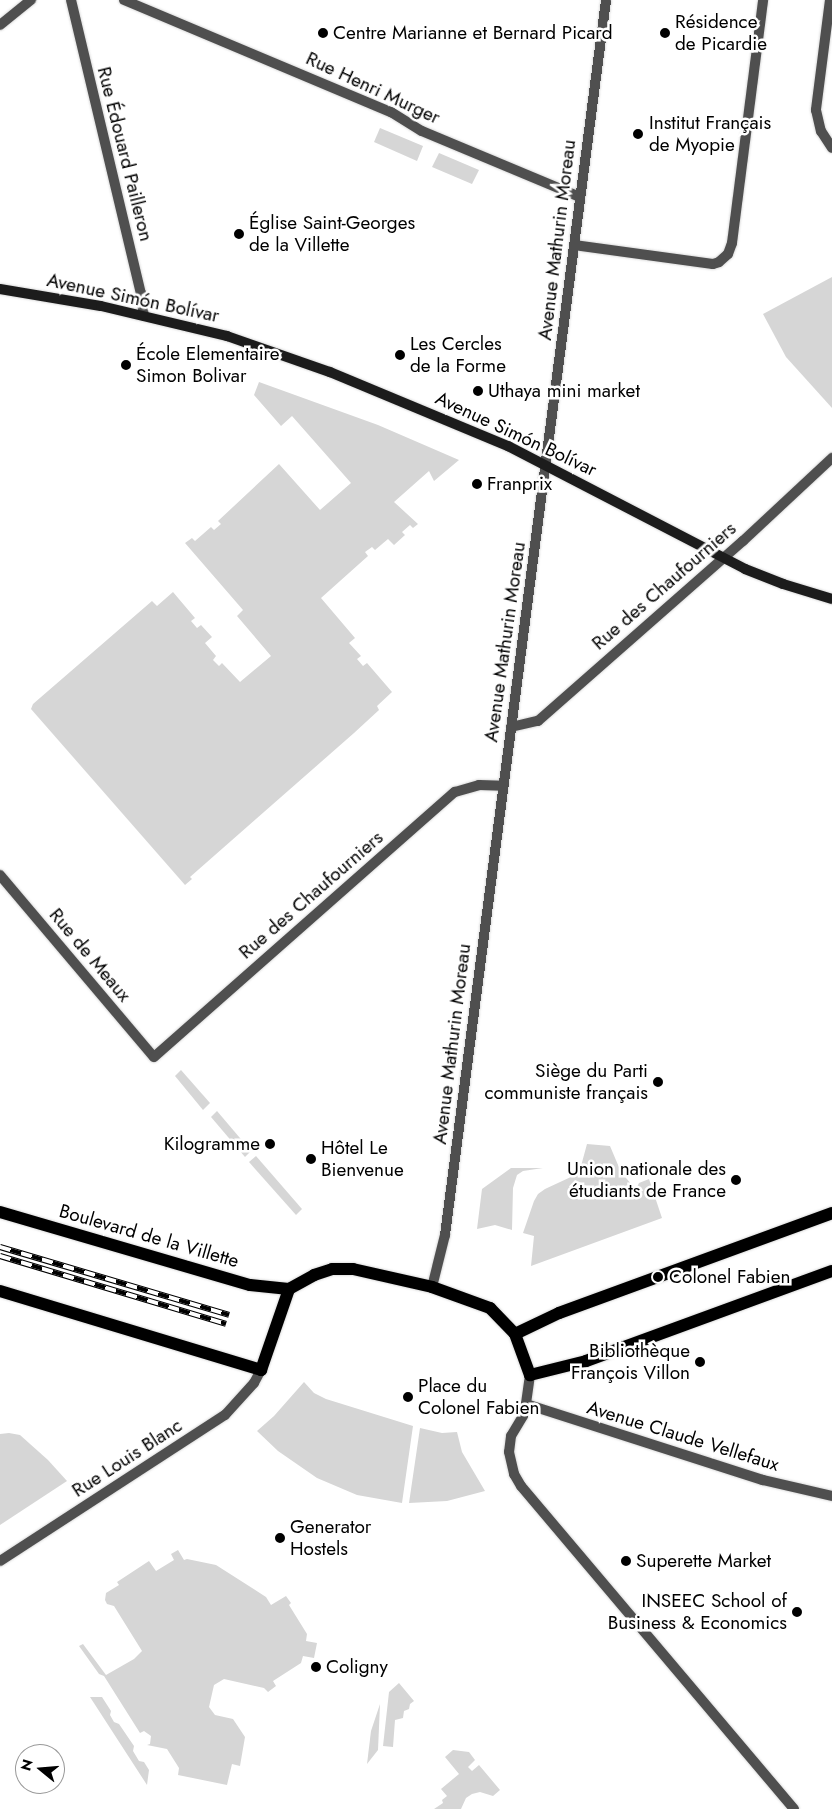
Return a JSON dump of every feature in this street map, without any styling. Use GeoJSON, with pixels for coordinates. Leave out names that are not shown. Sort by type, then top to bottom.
{"type":"FeatureCollection","features":[{"type":"Feature","properties":{"kind":"main road","name":"Avenue Simón Bolívar"},"geometry":{"type":"LineString","coordinates":[[0,289],[102,306],[227,336],[330,372],[491,439],[722,558],[782,584],[832,599]]}},
{"type":"Feature","properties":{"kind":"main road","name":"Boulevard de la Villette"},"geometry":{"type":"LineString","coordinates":[[0,1212],[250,1285],[289,1290]]}},
{"type":"Feature","properties":{"kind":"main road"},"geometry":{"type":"LineString","coordinates":[[515,1334],[559,1313],[832,1213]]}},
{"type":"Feature","properties":{"kind":"main road"},"geometry":{"type":"LineString","coordinates":[[0,1292],[261,1370],[289,1290],[314,1276],[332,1269],[353,1269],[432,1287],[490,1308],[515,1334],[530,1375],[586,1361],[832,1271]]}},
{"type":"Feature","properties":{"kind":"street"},"geometry":{"type":"LineString","coordinates":[[0,25],[31,0]]}},
{"type":"Feature","properties":{"kind":"street","name":"Rue Édouard Pailleron"},"geometry":{"type":"LineString","coordinates":[[71,0],[141,293],[144,316]]}},
{"type":"Feature","properties":{"kind":"street","name":"Rue Henri Murger"},"geometry":{"type":"LineString","coordinates":[[124,0],[391,112],[422,131],[580,197]]}},
{"type":"Feature","properties":{"kind":"street","name":"Avenue Mathurin Moreau"},"geometry":{"type":"LineString","coordinates":[[432,1287],[445,1235],[606,0]]}},
{"type":"Feature","properties":{"kind":"street"},"geometry":{"type":"LineString","coordinates":[[574,245],[713,264],[719,262],[728,254],[732,243],[763,0]]}},
{"type":"Feature","properties":{"kind":"street"},"geometry":{"type":"LineString","coordinates":[[830,0],[816,110],[821,131],[832,148]]}},
{"type":"Feature","properties":{"kind":"street","name":"Rue des Chaufourniers"},"geometry":{"type":"LineString","coordinates":[[511,727],[538,720],[832,458]]}},
{"type":"Feature","properties":{"kind":"street","name":"Rue des Chaufourniers"},"geometry":{"type":"LineString","coordinates":[[154,1057],[455,792],[480,786],[503,786]]}},
{"type":"Feature","properties":{"kind":"street","name":"Rue de Meaux"},"geometry":{"type":"LineString","coordinates":[[0,875],[154,1057]]}},
{"type":"Feature","properties":{"kind":"street","name":"Rue Louis Blanc"},"geometry":{"type":"LineString","coordinates":[[0,1561],[225,1415],[254,1383],[261,1370]]}},
{"type":"Feature","properties":{"kind":"street"},"geometry":{"type":"LineString","coordinates":[[530,1375],[523,1416],[511,1436],[509,1452],[514,1474],[521,1486],[794,1809]]}},
{"type":"Feature","properties":{"kind":"street","name":"Avenue Claude Vellefaux"},"geometry":{"type":"LineString","coordinates":[[526,1404],[763,1480],[832,1496]]}},
{"type":"Feature","properties":{"kind":"shaded area"},"geometry":{"type":"Polygon","coordinates":[[[380,128],[423,146],[417,161],[374,142],[380,128]]]}},
{"type":"Feature","properties":{"kind":"shaded area"},"geometry":{"type":"Polygon","coordinates":[[[439,153],[479,170],[472,184],[432,167],[439,153]]]}},
{"type":"Feature","properties":{"kind":"shaded area"},"geometry":{"type":"Polygon","coordinates":[[[832,277],[832,408],[786,357],[763,314],[832,277]]]}},
{"type":"Feature","properties":{"kind":"shaded area"},"geometry":{"type":"Polygon","coordinates":[[[259,382],[378,425],[459,460],[434,481],[429,471],[394,502],[418,524],[413,528],[410,525],[402,532],[405,535],[394,545],[388,539],[375,550],[372,547],[365,552],[368,556],[321,598],[355,638],[349,643],[361,656],[357,659],[363,666],[367,663],[392,692],[377,706],[379,710],[190,877],[192,879],[185,885],[31,709],[33,704],[152,601],[157,606],[173,592],[195,618],[191,621],[197,628],[201,625],[212,637],[205,643],[216,656],[213,660],[219,666],[222,663],[240,682],[271,656],[237,616],[243,610],[185,543],[192,538],[195,541],[211,527],[214,530],[221,524],[218,521],[279,464],[320,510],[351,483],[292,416],[281,426],[254,395],[259,382]]]}},
{"type":"Feature","properties":{"kind":"shaded area"},"geometry":{"type":"Polygon","coordinates":[[[181,1070],[210,1103],[203,1110],[175,1076],[181,1070]]]}},
{"type":"Feature","properties":{"kind":"shaded area"},"geometry":{"type":"Polygon","coordinates":[[[217,1111],[251,1151],[245,1157],[211,1117],[217,1111]]]}},
{"type":"Feature","properties":{"kind":"shaded area"},"geometry":{"type":"Polygon","coordinates":[[[587,1144],[610,1146],[621,1172],[632,1185],[637,1187],[639,1183],[649,1179],[662,1218],[531,1266],[534,1236],[523,1233],[534,1201],[538,1194],[545,1189],[573,1176],[581,1166],[587,1144]]]}},
{"type":"Feature","properties":{"kind":"shaded area"},"geometry":{"type":"Polygon","coordinates":[[[256,1156],[302,1209],[296,1215],[249,1162],[256,1156]]]}},
{"type":"Feature","properties":{"kind":"shaded area"},"geometry":{"type":"Polygon","coordinates":[[[511,1168],[543,1168],[523,1171],[517,1175],[513,1188],[512,1230],[495,1225],[477,1229],[482,1189],[511,1168]]]}},
{"type":"Feature","properties":{"kind":"shaded area"},"geometry":{"type":"Polygon","coordinates":[[[304,1382],[314,1393],[326,1399],[413,1426],[402,1503],[357,1495],[317,1478],[278,1451],[257,1431],[274,1416],[304,1382]]]}},
{"type":"Feature","properties":{"kind":"shaded area"},"geometry":{"type":"Polygon","coordinates":[[[420,1428],[442,1433],[457,1432],[462,1452],[485,1491],[447,1501],[409,1503],[420,1428]]]}},
{"type":"Feature","properties":{"kind":"shaded area"},"geometry":{"type":"Polygon","coordinates":[[[0,1434],[20,1435],[48,1460],[67,1481],[0,1525],[0,1434]]]}},
{"type":"Feature","properties":{"kind":"shaded area"},"geometry":{"type":"Polygon","coordinates":[[[178,1550],[184,1560],[216,1565],[266,1597],[271,1605],[286,1596],[291,1603],[289,1605],[307,1634],[306,1641],[317,1643],[314,1658],[303,1656],[301,1663],[273,1681],[276,1686],[268,1692],[264,1688],[224,1679],[214,1685],[209,1707],[215,1715],[233,1719],[245,1737],[240,1766],[232,1764],[227,1785],[178,1775],[179,1768],[167,1749],[147,1745],[150,1744],[151,1736],[144,1731],[140,1733],[104,1676],[99,1674],[79,1646],[83,1644],[106,1675],[134,1659],[142,1651],[114,1606],[107,1604],[105,1600],[106,1593],[119,1585],[117,1582],[149,1561],[156,1571],[174,1560],[171,1554],[178,1550]]]}},
{"type":"Feature","properties":{"kind":"shaded area"},"geometry":{"type":"Polygon","coordinates":[[[399,1683],[414,1701],[410,1704],[409,1709],[404,1711],[403,1718],[395,1720],[393,1747],[383,1746],[389,1692],[399,1683]]]}},
{"type":"Feature","properties":{"kind":"shaded area"},"geometry":{"type":"Polygon","coordinates":[[[90,1697],[102,1697],[111,1711],[110,1715],[114,1722],[119,1724],[134,1746],[133,1751],[139,1761],[144,1762],[149,1770],[147,1785],[90,1697]]]}},
{"type":"Feature","properties":{"kind":"shaded area"},"geometry":{"type":"Polygon","coordinates":[[[380,1704],[378,1750],[367,1764],[371,1731],[380,1704]]]}},
{"type":"Feature","properties":{"kind":"shaded area"},"geometry":{"type":"Polygon","coordinates":[[[453,1750],[469,1752],[475,1760],[468,1767],[472,1771],[479,1765],[500,1790],[493,1796],[480,1792],[472,1794],[466,1798],[461,1809],[434,1809],[443,1803],[442,1800],[447,1796],[441,1789],[459,1774],[445,1757],[453,1750]]]}},
{"type":"Feature","properties":{"kind":"railway"},"geometry":{"type":"LineString","coordinates":[[0,1247],[229,1315]]}},
{"type":"Feature","properties":{"kind":"railway"},"geometry":{"type":"LineString","coordinates":[[0,1256],[226,1324]]}},
{"type":"Feature","properties":{"kind":"place","name":"Centre Marianne et Bernard Picard"},"geometry":{"type":"Point","coordinates":[323,33]}},
{"type":"Feature","properties":{"kind":"place","name":"Résidence de Picardie"},"geometry":{"type":"Point","coordinates":[665,33]}},
{"type":"Feature","properties":{"kind":"place","name":"Institut Français de Myopie"},"geometry":{"type":"Point","coordinates":[638,134]}},
{"type":"Feature","properties":{"kind":"place","name":"Église Saint-Georges de la Villette"},"geometry":{"type":"Point","coordinates":[239,234]}},
{"type":"Feature","properties":{"kind":"place","name":"Les Cercles de la Forme"},"geometry":{"type":"Point","coordinates":[400,355]}},
{"type":"Feature","properties":{"kind":"place","name":"École Elementaire Simon Bolivar"},"geometry":{"type":"Point","coordinates":[126,365]}},
{"type":"Feature","properties":{"kind":"place","name":"Uthaya mini market"},"geometry":{"type":"Point","coordinates":[478,391]}},
{"type":"Feature","properties":{"kind":"place","name":"Franprix"},"geometry":{"type":"Point","coordinates":[477,484]}},
{"type":"Feature","properties":{"kind":"place","name":"Siège du Parti communiste français"},"geometry":{"type":"Point","coordinates":[658,1082]}},
{"type":"Feature","properties":{"kind":"place","name":"Kilogramme"},"geometry":{"type":"Point","coordinates":[270,1144]}},
{"type":"Feature","properties":{"kind":"place","name":"Hôtel Le Bienvenue"},"geometry":{"type":"Point","coordinates":[311,1159]}},
{"type":"Feature","properties":{"kind":"place","name":"Union nationale des étudiants de France"},"geometry":{"type":"Point","coordinates":[736,1180]}},
{"type":"Feature","properties":{"kind":"place","name":"Colonel Fabien"},"geometry":{"type":"Point","coordinates":[658,1277]}},
{"type":"Feature","properties":{"kind":"place","name":"Bibliothèque François Villon"},"geometry":{"type":"Point","coordinates":[700,1362]}},
{"type":"Feature","properties":{"kind":"place","name":"Place du Colonel Fabien"},"geometry":{"type":"Point","coordinates":[408,1397]}},
{"type":"Feature","properties":{"kind":"place","name":"Generator Hostels"},"geometry":{"type":"Point","coordinates":[280,1538]}},
{"type":"Feature","properties":{"kind":"place","name":"Superette Market"},"geometry":{"type":"Point","coordinates":[626,1561]}},
{"type":"Feature","properties":{"kind":"place","name":"INSEEC School of Business & Economics"},"geometry":{"type":"Point","coordinates":[797,1612]}},
{"type":"Feature","properties":{"kind":"place","name":"Coligny"},"geometry":{"type":"Point","coordinates":[316,1667]}}]}
